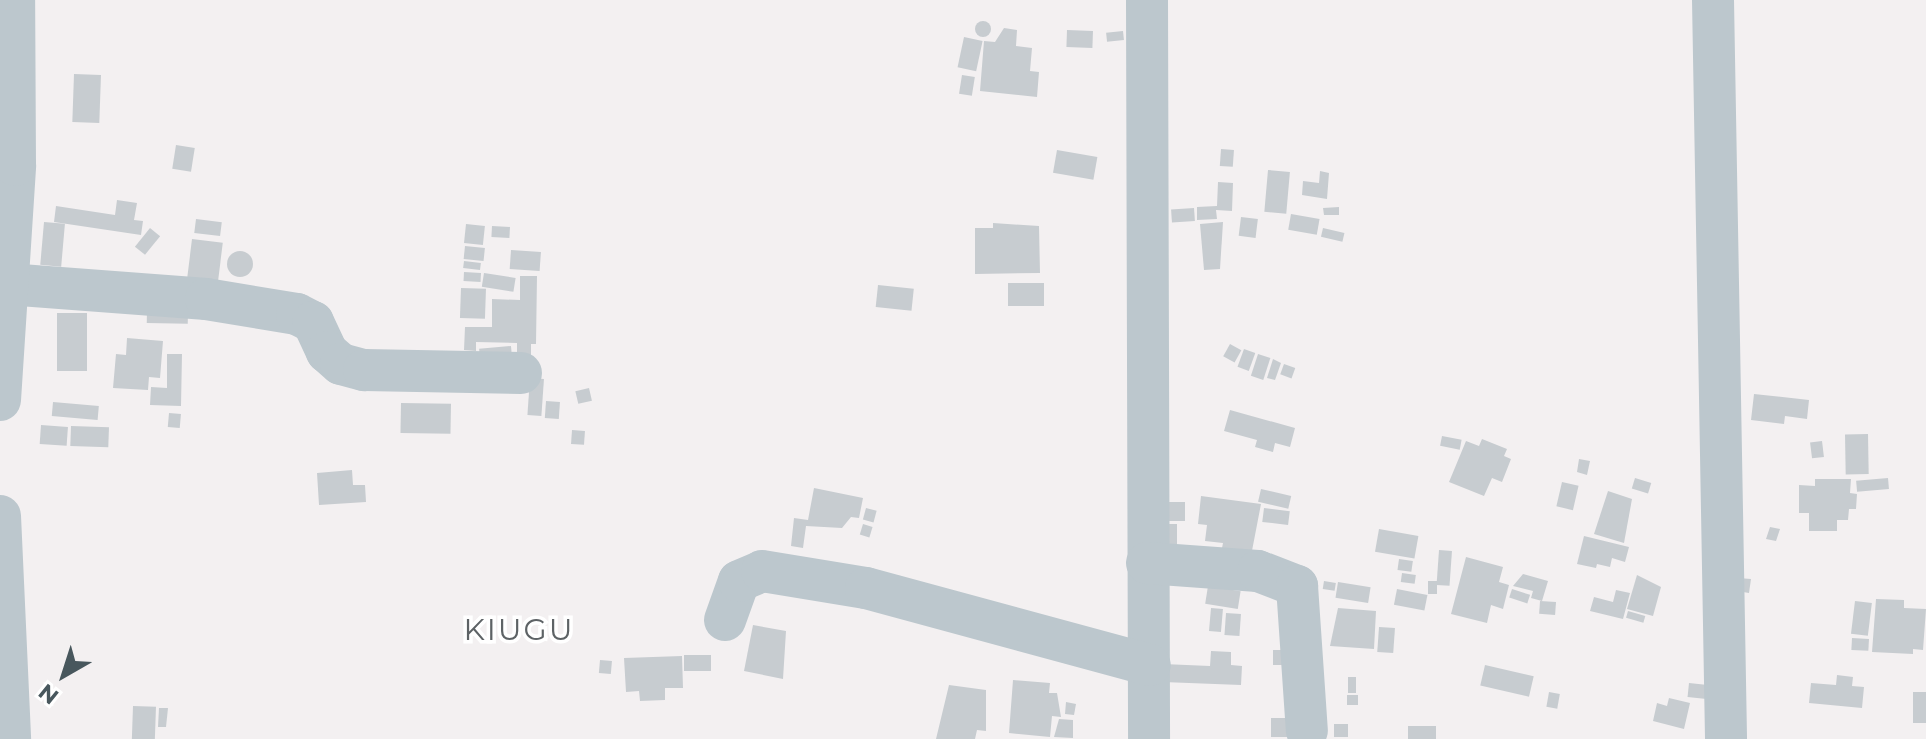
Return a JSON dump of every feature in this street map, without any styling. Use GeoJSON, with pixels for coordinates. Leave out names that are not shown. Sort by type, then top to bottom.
{"type":"FeatureCollection","features":[{"type":"Feature","properties":{"kind":"street"},"geometry":{"type":"LineString","coordinates":[[0,400],[15,165],[14,0]]}},
{"type":"Feature","properties":{"kind":"street"},"geometry":{"type":"LineString","coordinates":[[1147,0],[1149,739]]}},
{"type":"Feature","properties":{"kind":"street"},"geometry":{"type":"LineString","coordinates":[[1713,0],[1726,739]]}},
{"type":"Feature","properties":{"kind":"street"},"geometry":{"type":"LineString","coordinates":[[7,284],[206,299],[297,314],[313,322],[327,352],[341,364],[364,370],[521,373]]}},
{"type":"Feature","properties":{"kind":"street"},"geometry":{"type":"LineString","coordinates":[[0,516],[10,739]]}},
{"type":"Feature","properties":{"kind":"street"},"geometry":{"type":"LineString","coordinates":[[1147,563],[1258,571],[1297,586],[1307,731]]}},
{"type":"Feature","properties":{"kind":"street"},"geometry":{"type":"LineString","coordinates":[[725,620],[739,581],[762,571],[866,588],[1150,665]]}},
{"type":"Feature","properties":{"kind":"building"},"geometry":{"type":"Polygon","coordinates":[[[983,21],[989,23],[989,35],[983,37],[977,35],[975,29],[977,23],[983,21]]]}},
{"type":"Feature","properties":{"kind":"building"},"geometry":{"type":"Polygon","coordinates":[[[1004,28],[1017,30],[1016,46],[1032,48],[1030,71],[1039,72],[1037,97],[980,91],[984,41],[995,42],[1004,28]]]}},
{"type":"Feature","properties":{"kind":"building"},"geometry":{"type":"Polygon","coordinates":[[[1067,30],[1093,31],[1092,48],[1066,47],[1067,30]]]}},
{"type":"Feature","properties":{"kind":"building"},"geometry":{"type":"Polygon","coordinates":[[[1123,31],[1124,40],[1107,42],[1106,33],[1123,31]]]}},
{"type":"Feature","properties":{"kind":"building"},"geometry":{"type":"Polygon","coordinates":[[[964,37],[983,41],[976,71],[958,67],[964,37]]]}},
{"type":"Feature","properties":{"kind":"building"},"geometry":{"type":"Polygon","coordinates":[[[74,74],[101,75],[99,123],[72,122],[74,74]]]}},
{"type":"Feature","properties":{"kind":"building"},"geometry":{"type":"Polygon","coordinates":[[[962,75],[975,77],[972,96],[959,94],[962,75]]]}},
{"type":"Feature","properties":{"kind":"building"},"geometry":{"type":"Polygon","coordinates":[[[176,145],[195,148],[191,172],[172,169],[176,145]]]}},
{"type":"Feature","properties":{"kind":"building"},"geometry":{"type":"Polygon","coordinates":[[[1221,149],[1234,150],[1233,167],[1220,166],[1221,149]]]}},
{"type":"Feature","properties":{"kind":"building"},"geometry":{"type":"Polygon","coordinates":[[[1057,150],[1097,157],[1093,180],[1053,173],[1057,150]]]}},
{"type":"Feature","properties":{"kind":"building"},"geometry":{"type":"Polygon","coordinates":[[[1268,170],[1290,172],[1286,214],[1264,212],[1268,170]]]}},
{"type":"Feature","properties":{"kind":"building"},"geometry":{"type":"Polygon","coordinates":[[[1320,171],[1329,173],[1327,199],[1302,195],[1303,181],[1319,183],[1320,171]]]}},
{"type":"Feature","properties":{"kind":"building"},"geometry":{"type":"Polygon","coordinates":[[[1218,182],[1233,183],[1232,211],[1216,210],[1217,219],[1197,220],[1197,207],[1217,206],[1218,182]]]}},
{"type":"Feature","properties":{"kind":"building"},"geometry":{"type":"Polygon","coordinates":[[[117,200],[137,203],[134,220],[143,221],[141,235],[54,222],[56,206],[115,215],[117,200]]]}},
{"type":"Feature","properties":{"kind":"building"},"geometry":{"type":"Polygon","coordinates":[[[1339,207],[1339,215],[1324,215],[1323,208],[1339,207]]]}},
{"type":"Feature","properties":{"kind":"building"},"geometry":{"type":"Polygon","coordinates":[[[1194,208],[1195,221],[1172,223],[1171,210],[1194,208]]]}},
{"type":"Feature","properties":{"kind":"building"},"geometry":{"type":"Polygon","coordinates":[[[1291,214],[1320,219],[1317,235],[1288,230],[1291,214]]]}},
{"type":"Feature","properties":{"kind":"building"},"geometry":{"type":"Polygon","coordinates":[[[1241,217],[1258,219],[1256,238],[1239,236],[1241,217]]]}},
{"type":"Feature","properties":{"kind":"building"},"geometry":{"type":"Polygon","coordinates":[[[196,219],[222,222],[220,236],[194,233],[196,219]]]}},
{"type":"Feature","properties":{"kind":"building"},"geometry":{"type":"Polygon","coordinates":[[[44,222],[65,224],[61,267],[40,265],[44,222]]]}},
{"type":"Feature","properties":{"kind":"building"},"geometry":{"type":"Polygon","coordinates":[[[1223,222],[1220,269],[1204,270],[1200,224],[1223,222]]]}},
{"type":"Feature","properties":{"kind":"building"},"geometry":{"type":"Polygon","coordinates":[[[993,223],[1039,226],[1040,273],[975,274],[975,228],[993,228],[993,223]]]}},
{"type":"Feature","properties":{"kind":"building"},"geometry":{"type":"Polygon","coordinates":[[[466,224],[485,226],[483,245],[464,243],[466,224]]]}},
{"type":"Feature","properties":{"kind":"building"},"geometry":{"type":"Polygon","coordinates":[[[492,226],[510,227],[509,238],[491,237],[492,226]]]}},
{"type":"Feature","properties":{"kind":"building"},"geometry":{"type":"Polygon","coordinates":[[[150,228],[160,236],[145,255],[135,247],[150,228]]]}},
{"type":"Feature","properties":{"kind":"building"},"geometry":{"type":"Polygon","coordinates":[[[1323,228],[1344,233],[1342,242],[1321,237],[1323,228]]]}},
{"type":"Feature","properties":{"kind":"building"},"geometry":{"type":"Polygon","coordinates":[[[192,239],[223,243],[217,289],[186,286],[192,239]]]}},
{"type":"Feature","properties":{"kind":"building"},"geometry":{"type":"Polygon","coordinates":[[[465,246],[485,248],[484,261],[464,259],[465,246]]]}},
{"type":"Feature","properties":{"kind":"building"},"geometry":{"type":"Polygon","coordinates":[[[511,250],[541,252],[540,271],[510,269],[511,250]]]}},
{"type":"Feature","properties":{"kind":"building"},"geometry":{"type":"Polygon","coordinates":[[[240,251],[249,255],[253,264],[249,273],[240,277],[231,273],[227,264],[231,255],[240,251]]]}},
{"type":"Feature","properties":{"kind":"building"},"geometry":{"type":"Polygon","coordinates":[[[464,261],[481,263],[480,270],[463,268],[464,261]]]}},
{"type":"Feature","properties":{"kind":"building"},"geometry":{"type":"Polygon","coordinates":[[[464,272],[481,273],[481,282],[464,281],[464,272]]]}},
{"type":"Feature","properties":{"kind":"building"},"geometry":{"type":"Polygon","coordinates":[[[484,273],[516,278],[513,292],[482,287],[484,273]]]}},
{"type":"Feature","properties":{"kind":"building"},"geometry":{"type":"Polygon","coordinates":[[[520,276],[537,276],[536,344],[531,344],[531,356],[517,355],[517,343],[476,342],[476,351],[464,350],[465,327],[492,327],[492,299],[520,300],[520,276]]]}},
{"type":"Feature","properties":{"kind":"building"},"geometry":{"type":"Polygon","coordinates":[[[1008,283],[1044,283],[1044,306],[1008,306],[1008,283]]]}},
{"type":"Feature","properties":{"kind":"building"},"geometry":{"type":"Polygon","coordinates":[[[878,285],[914,289],[912,311],[876,307],[878,285]]]}},
{"type":"Feature","properties":{"kind":"building"},"geometry":{"type":"Polygon","coordinates":[[[461,288],[486,289],[485,319],[460,318],[461,288]]]}},
{"type":"Feature","properties":{"kind":"building"},"geometry":{"type":"Polygon","coordinates":[[[147,309],[188,310],[188,324],[147,323],[147,309]]]}},
{"type":"Feature","properties":{"kind":"building"},"geometry":{"type":"Polygon","coordinates":[[[57,313],[87,313],[87,371],[57,371],[57,313]]]}},
{"type":"Feature","properties":{"kind":"building"},"geometry":{"type":"Polygon","coordinates":[[[127,338],[163,341],[160,378],[149,377],[148,390],[113,388],[116,354],[126,355],[127,338]]]}},
{"type":"Feature","properties":{"kind":"building"},"geometry":{"type":"Polygon","coordinates":[[[1230,344],[1241,350],[1235,363],[1223,356],[1230,344]]]}},
{"type":"Feature","properties":{"kind":"building"},"geometry":{"type":"Polygon","coordinates":[[[511,346],[512,357],[480,360],[479,349],[511,346]]]}},
{"type":"Feature","properties":{"kind":"building"},"geometry":{"type":"Polygon","coordinates":[[[1244,349],[1255,353],[1249,371],[1238,367],[1244,349]]]}},
{"type":"Feature","properties":{"kind":"building"},"geometry":{"type":"Polygon","coordinates":[[[167,354],[182,354],[181,406],[150,405],[151,387],[167,388],[167,354]]]}},
{"type":"Feature","properties":{"kind":"building"},"geometry":{"type":"Polygon","coordinates":[[[1258,354],[1270,358],[1263,380],[1251,376],[1258,354]]]}},
{"type":"Feature","properties":{"kind":"building"},"geometry":{"type":"Polygon","coordinates":[[[1273,359],[1281,363],[1275,380],[1267,378],[1273,359]]]}},
{"type":"Feature","properties":{"kind":"building"},"geometry":{"type":"Polygon","coordinates":[[[1284,364],[1295,368],[1292,378],[1280,374],[1284,364]]]}},
{"type":"Feature","properties":{"kind":"building"},"geometry":{"type":"Polygon","coordinates":[[[530,378],[544,379],[541,416],[527,415],[530,378]]]}},
{"type":"Feature","properties":{"kind":"building"},"geometry":{"type":"Polygon","coordinates":[[[589,388],[592,401],[578,404],[575,391],[589,388]]]}},
{"type":"Feature","properties":{"kind":"building"},"geometry":{"type":"Polygon","coordinates":[[[1754,394],[1809,400],[1807,419],[1785,416],[1784,424],[1751,420],[1754,394]]]}},
{"type":"Feature","properties":{"kind":"building"},"geometry":{"type":"Polygon","coordinates":[[[546,401],[560,402],[559,419],[545,418],[546,401]]]}},
{"type":"Feature","properties":{"kind":"building"},"geometry":{"type":"Polygon","coordinates":[[[53,402],[99,406],[98,420],[52,416],[53,402]]]}},
{"type":"Feature","properties":{"kind":"building"},"geometry":{"type":"Polygon","coordinates":[[[401,403],[451,404],[450,434],[400,433],[401,403]]]}},
{"type":"Feature","properties":{"kind":"building"},"geometry":{"type":"Polygon","coordinates":[[[1230,410],[1295,428],[1290,447],[1275,443],[1273,452],[1255,447],[1257,440],[1224,431],[1230,410]]]}},
{"type":"Feature","properties":{"kind":"building"},"geometry":{"type":"Polygon","coordinates":[[[169,413],[181,414],[180,428],[168,427],[169,413]]]}},
{"type":"Feature","properties":{"kind":"building"},"geometry":{"type":"Polygon","coordinates":[[[41,425],[68,427],[67,446],[40,444],[41,425]]]}},
{"type":"Feature","properties":{"kind":"building"},"geometry":{"type":"Polygon","coordinates":[[[71,426],[109,427],[108,447],[70,446],[71,426]]]}},
{"type":"Feature","properties":{"kind":"building"},"geometry":{"type":"Polygon","coordinates":[[[572,430],[585,431],[584,445],[571,444],[572,430]]]}},
{"type":"Feature","properties":{"kind":"building"},"geometry":{"type":"Polygon","coordinates":[[[1845,434],[1868,434],[1869,474],[1846,474],[1845,434]]]}},
{"type":"Feature","properties":{"kind":"building"},"geometry":{"type":"Polygon","coordinates":[[[1442,436],[1462,440],[1460,450],[1440,446],[1442,436]]]}},
{"type":"Feature","properties":{"kind":"building"},"geometry":{"type":"Polygon","coordinates":[[[1482,439],[1507,449],[1504,456],[1511,459],[1502,482],[1492,478],[1484,496],[1449,482],[1466,441],[1479,446],[1482,439]]]}},
{"type":"Feature","properties":{"kind":"building"},"geometry":{"type":"Polygon","coordinates":[[[1822,441],[1824,457],[1812,458],[1810,442],[1822,441]]]}},
{"type":"Feature","properties":{"kind":"building"},"geometry":{"type":"Polygon","coordinates":[[[1579,459],[1590,461],[1587,475],[1577,472],[1579,459]]]}},
{"type":"Feature","properties":{"kind":"building"},"geometry":{"type":"Polygon","coordinates":[[[352,470],[353,485],[365,485],[366,502],[319,505],[317,473],[352,470]]]}},
{"type":"Feature","properties":{"kind":"building"},"geometry":{"type":"Polygon","coordinates":[[[1635,478],[1651,483],[1648,493],[1632,489],[1635,478]]]}},
{"type":"Feature","properties":{"kind":"building"},"geometry":{"type":"Polygon","coordinates":[[[1888,478],[1889,489],[1857,492],[1856,481],[1888,478]]]}},
{"type":"Feature","properties":{"kind":"building"},"geometry":{"type":"Polygon","coordinates":[[[1815,479],[1851,479],[1850,493],[1857,494],[1856,509],[1849,509],[1848,520],[1837,520],[1837,531],[1809,531],[1809,513],[1799,513],[1799,485],[1815,486],[1815,479]]]}},
{"type":"Feature","properties":{"kind":"building"},"geometry":{"type":"Polygon","coordinates":[[[1562,482],[1579,486],[1573,510],[1556,506],[1562,482]]]}},
{"type":"Feature","properties":{"kind":"building"},"geometry":{"type":"Polygon","coordinates":[[[814,488],[863,498],[859,518],[851,517],[842,528],[806,526],[803,548],[791,546],[794,518],[808,520],[814,488]]]}},
{"type":"Feature","properties":{"kind":"building"},"geometry":{"type":"Polygon","coordinates":[[[1261,489],[1291,496],[1288,509],[1258,502],[1261,489]]]}},
{"type":"Feature","properties":{"kind":"building"},"geometry":{"type":"Polygon","coordinates":[[[1608,491],[1632,499],[1624,543],[1594,534],[1608,491]]]}},
{"type":"Feature","properties":{"kind":"building"},"geometry":{"type":"Polygon","coordinates":[[[1201,496],[1261,504],[1251,556],[1221,553],[1223,543],[1205,541],[1207,525],[1198,524],[1201,496]]]}},
{"type":"Feature","properties":{"kind":"building"},"geometry":{"type":"Polygon","coordinates":[[[1166,502],[1185,502],[1185,521],[1166,521],[1166,502]]]}},
{"type":"Feature","properties":{"kind":"building"},"geometry":{"type":"Polygon","coordinates":[[[866,508],[877,511],[874,522],[863,520],[866,508]]]}},
{"type":"Feature","properties":{"kind":"building"},"geometry":{"type":"Polygon","coordinates":[[[1264,508],[1290,511],[1288,525],[1262,522],[1264,508]]]}},
{"type":"Feature","properties":{"kind":"building"},"geometry":{"type":"Polygon","coordinates":[[[863,524],[873,527],[869,537],[860,535],[863,524]]]}},
{"type":"Feature","properties":{"kind":"building"},"geometry":{"type":"Polygon","coordinates":[[[1167,524],[1177,524],[1177,547],[1167,547],[1167,524]]]}},
{"type":"Feature","properties":{"kind":"building"},"geometry":{"type":"Polygon","coordinates":[[[1770,527],[1780,529],[1776,541],[1766,539],[1770,527]]]}},
{"type":"Feature","properties":{"kind":"building"},"geometry":{"type":"Polygon","coordinates":[[[1379,529],[1418,536],[1414,559],[1375,552],[1379,529]]]}},
{"type":"Feature","properties":{"kind":"building"},"geometry":{"type":"Polygon","coordinates":[[[1584,536],[1629,547],[1625,562],[1612,558],[1610,567],[1597,564],[1596,568],[1577,564],[1584,536]]]}},
{"type":"Feature","properties":{"kind":"building"},"geometry":{"type":"Polygon","coordinates":[[[1439,550],[1452,551],[1450,586],[1437,585],[1439,550]]]}},
{"type":"Feature","properties":{"kind":"building"},"geometry":{"type":"Polygon","coordinates":[[[1466,557],[1503,567],[1499,582],[1509,585],[1503,609],[1491,605],[1487,623],[1451,614],[1466,557]]]}},
{"type":"Feature","properties":{"kind":"building"},"geometry":{"type":"Polygon","coordinates":[[[1399,559],[1413,561],[1411,572],[1397,570],[1399,559]]]}},
{"type":"Feature","properties":{"kind":"building"},"geometry":{"type":"Polygon","coordinates":[[[1402,573],[1416,575],[1415,584],[1401,582],[1402,573]]]}},
{"type":"Feature","properties":{"kind":"building"},"geometry":{"type":"Polygon","coordinates":[[[1523,574],[1548,581],[1542,601],[1531,598],[1533,591],[1513,586],[1523,574]]]}},
{"type":"Feature","properties":{"kind":"building"},"geometry":{"type":"Polygon","coordinates":[[[1637,575],[1661,587],[1653,616],[1627,609],[1637,575]]]}},
{"type":"Feature","properties":{"kind":"building"},"geometry":{"type":"Polygon","coordinates":[[[1738,578],[1751,579],[1749,593],[1737,591],[1738,578]]]}},
{"type":"Feature","properties":{"kind":"building"},"geometry":{"type":"Polygon","coordinates":[[[1324,581],[1336,583],[1335,591],[1323,589],[1324,581]]]}},
{"type":"Feature","properties":{"kind":"building"},"geometry":{"type":"Polygon","coordinates":[[[1428,581],[1437,581],[1437,594],[1428,594],[1428,581]]]}},
{"type":"Feature","properties":{"kind":"building"},"geometry":{"type":"Polygon","coordinates":[[[1338,582],[1371,587],[1368,603],[1335,598],[1338,582]]]}},
{"type":"Feature","properties":{"kind":"building"},"geometry":{"type":"Polygon","coordinates":[[[1208,586],[1241,591],[1238,609],[1205,604],[1208,586]]]}},
{"type":"Feature","properties":{"kind":"building"},"geometry":{"type":"Polygon","coordinates":[[[1397,589],[1427,595],[1424,611],[1394,605],[1397,589]]]}},
{"type":"Feature","properties":{"kind":"building"},"geometry":{"type":"Polygon","coordinates":[[[1512,589],[1530,595],[1527,603],[1509,598],[1512,589]]]}},
{"type":"Feature","properties":{"kind":"building"},"geometry":{"type":"Polygon","coordinates":[[[1616,590],[1630,593],[1623,619],[1590,611],[1594,597],[1613,602],[1616,590]]]}},
{"type":"Feature","properties":{"kind":"building"},"geometry":{"type":"Polygon","coordinates":[[[1876,599],[1904,600],[1904,608],[1926,609],[1923,650],[1913,649],[1913,654],[1872,652],[1876,599]]]}},
{"type":"Feature","properties":{"kind":"building"},"geometry":{"type":"Polygon","coordinates":[[[1540,601],[1556,602],[1555,615],[1539,614],[1540,601]]]}},
{"type":"Feature","properties":{"kind":"building"},"geometry":{"type":"Polygon","coordinates":[[[1855,601],[1872,603],[1868,636],[1851,634],[1855,601]]]}},
{"type":"Feature","properties":{"kind":"building"},"geometry":{"type":"Polygon","coordinates":[[[1211,608],[1223,609],[1221,632],[1209,631],[1211,608]]]}},
{"type":"Feature","properties":{"kind":"building"},"geometry":{"type":"Polygon","coordinates":[[[1338,608],[1376,611],[1374,649],[1330,646],[1338,608]]]}},
{"type":"Feature","properties":{"kind":"building"},"geometry":{"type":"Polygon","coordinates":[[[1628,611],[1645,616],[1643,623],[1626,618],[1628,611]]]}},
{"type":"Feature","properties":{"kind":"building"},"geometry":{"type":"Polygon","coordinates":[[[1226,613],[1241,614],[1239,636],[1224,635],[1226,613]]]}},
{"type":"Feature","properties":{"kind":"building"},"geometry":{"type":"Polygon","coordinates":[[[753,625],[786,631],[783,679],[744,671],[753,625]]]}},
{"type":"Feature","properties":{"kind":"building"},"geometry":{"type":"Polygon","coordinates":[[[1379,627],[1395,628],[1393,653],[1377,652],[1379,627]]]}},
{"type":"Feature","properties":{"kind":"building"},"geometry":{"type":"Polygon","coordinates":[[[1852,638],[1869,639],[1868,651],[1851,650],[1852,638]]]}},
{"type":"Feature","properties":{"kind":"building"},"geometry":{"type":"Polygon","coordinates":[[[1273,650],[1288,650],[1288,665],[1273,665],[1273,650]]]}},
{"type":"Feature","properties":{"kind":"building"},"geometry":{"type":"Polygon","coordinates":[[[1211,651],[1231,652],[1231,665],[1242,666],[1241,685],[1163,682],[1163,664],[1210,666],[1211,651]]]}},
{"type":"Feature","properties":{"kind":"building"},"geometry":{"type":"Polygon","coordinates":[[[684,655],[711,655],[711,671],[684,671],[684,655]]]}},
{"type":"Feature","properties":{"kind":"building"},"geometry":{"type":"Polygon","coordinates":[[[682,656],[683,688],[665,688],[665,700],[640,701],[639,691],[626,692],[624,658],[682,656]]]}},
{"type":"Feature","properties":{"kind":"building"},"geometry":{"type":"Polygon","coordinates":[[[600,660],[612,661],[611,674],[599,673],[600,660]]]}},
{"type":"Feature","properties":{"kind":"building"},"geometry":{"type":"Polygon","coordinates":[[[1485,665],[1534,676],[1529,697],[1480,685],[1485,665]]]}},
{"type":"Feature","properties":{"kind":"building"},"geometry":{"type":"Polygon","coordinates":[[[1837,675],[1853,677],[1852,686],[1864,687],[1862,708],[1809,703],[1811,683],[1836,685],[1837,675]]]}},
{"type":"Feature","properties":{"kind":"building"},"geometry":{"type":"Polygon","coordinates":[[[1348,677],[1356,677],[1356,693],[1348,693],[1348,677]]]}},
{"type":"Feature","properties":{"kind":"building"},"geometry":{"type":"Polygon","coordinates":[[[1013,680],[1050,683],[1049,693],[1057,693],[1061,717],[1052,716],[1050,737],[1009,733],[1013,680]]]}},
{"type":"Feature","properties":{"kind":"building"},"geometry":{"type":"Polygon","coordinates":[[[1689,683],[1708,685],[1706,699],[1688,697],[1689,683]]]}},
{"type":"Feature","properties":{"kind":"building"},"geometry":{"type":"Polygon","coordinates":[[[949,685],[986,690],[986,731],[977,730],[975,739],[936,739],[949,685]]]}},
{"type":"Feature","properties":{"kind":"building"},"geometry":{"type":"Polygon","coordinates":[[[1549,692],[1560,694],[1557,709],[1546,707],[1549,692]]]}},
{"type":"Feature","properties":{"kind":"building"},"geometry":{"type":"Polygon","coordinates":[[[1913,692],[1926,692],[1926,723],[1913,723],[1913,692]]]}},
{"type":"Feature","properties":{"kind":"building"},"geometry":{"type":"Polygon","coordinates":[[[1347,695],[1358,695],[1358,705],[1347,705],[1347,695]]]}},
{"type":"Feature","properties":{"kind":"building"},"geometry":{"type":"Polygon","coordinates":[[[1669,698],[1690,703],[1684,729],[1653,721],[1657,703],[1667,706],[1669,698]]]}},
{"type":"Feature","properties":{"kind":"building"},"geometry":{"type":"Polygon","coordinates":[[[1066,702],[1076,704],[1074,715],[1065,714],[1066,702]]]}},
{"type":"Feature","properties":{"kind":"building"},"geometry":{"type":"Polygon","coordinates":[[[133,706],[156,707],[155,739],[132,739],[133,706]]]}},
{"type":"Feature","properties":{"kind":"building"},"geometry":{"type":"Polygon","coordinates":[[[159,708],[168,708],[166,727],[158,727],[159,708]]]}},
{"type":"Feature","properties":{"kind":"building"},"geometry":{"type":"Polygon","coordinates":[[[1271,718],[1288,718],[1288,737],[1271,737],[1271,718]]]}},
{"type":"Feature","properties":{"kind":"building"},"geometry":{"type":"Polygon","coordinates":[[[1059,719],[1073,720],[1073,738],[1054,737],[1059,719]]]}},
{"type":"Feature","properties":{"kind":"building"},"geometry":{"type":"Polygon","coordinates":[[[1334,724],[1348,724],[1348,737],[1334,737],[1334,724]]]}},
{"type":"Feature","properties":{"kind":"building"},"geometry":{"type":"Polygon","coordinates":[[[1408,726],[1436,726],[1436,739],[1408,739],[1408,726]]]}},
{"type":"Feature","properties":{"kind":"district","name":"KIUGU"},"geometry":{"type":"Point","coordinates":[519,630]}}]}
